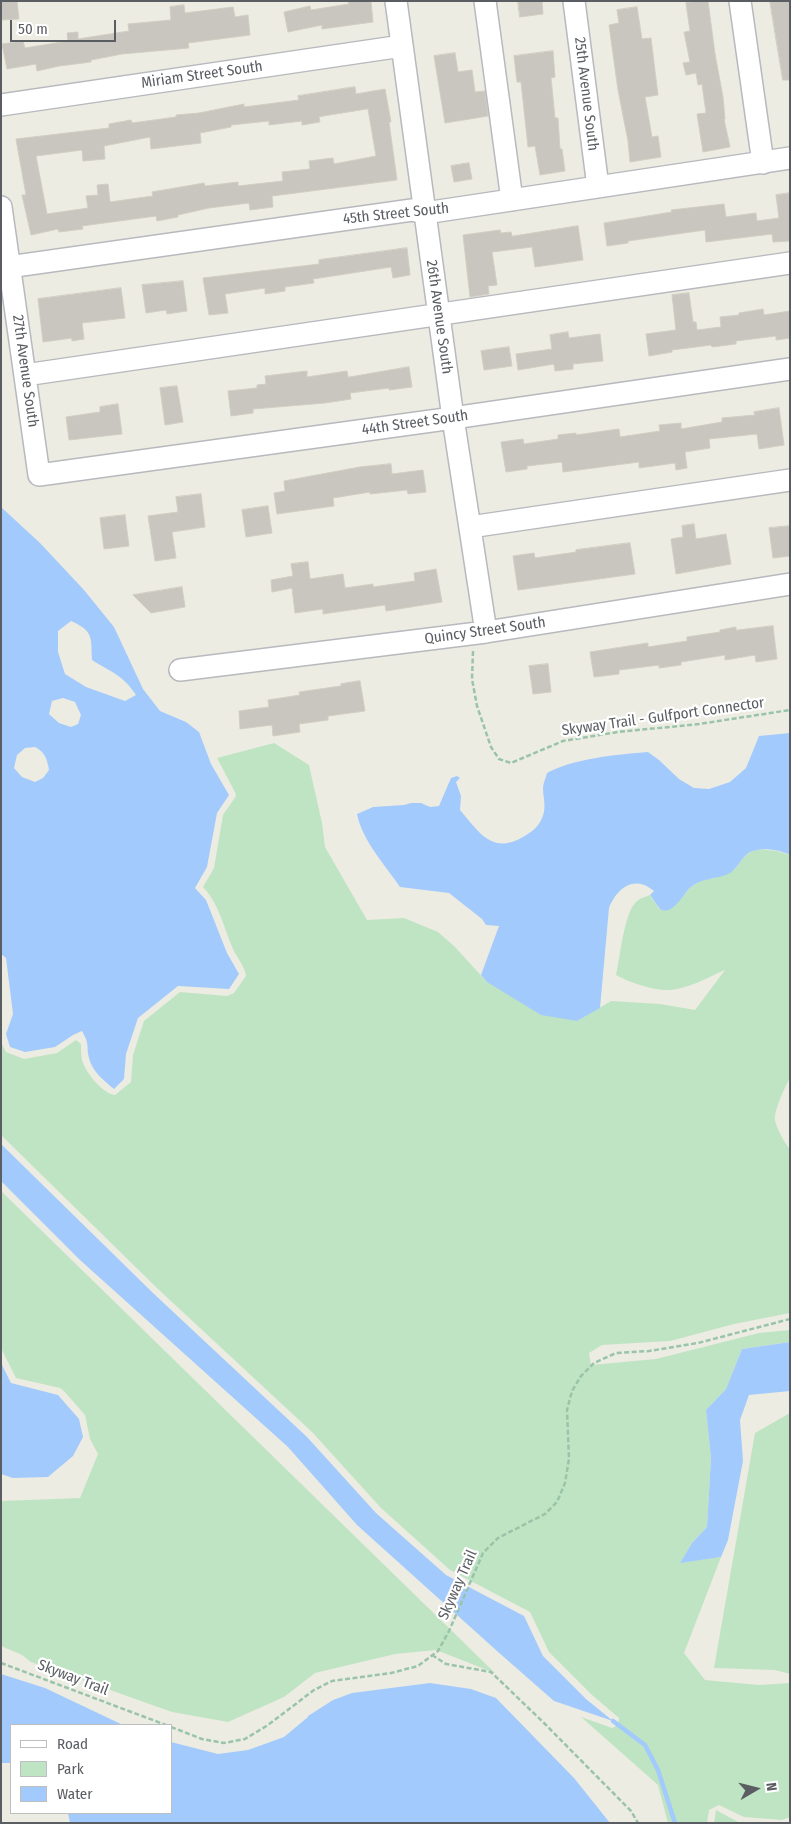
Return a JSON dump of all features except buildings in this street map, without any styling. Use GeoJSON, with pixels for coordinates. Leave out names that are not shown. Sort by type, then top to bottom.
{"type":"FeatureCollection","features":[{"type":"Feature","properties":{"kind":"street","name":"26th Avenue South"},"geometry":{"type":"LineString","coordinates":[[396,1],[439,315],[486,632]]}},
{"type":"Feature","properties":{"kind":"street"},"geometry":{"type":"LineString","coordinates":[[485,1],[512,200]]}},
{"type":"Feature","properties":{"kind":"street","name":"25th Avenue South"},"geometry":{"type":"LineString","coordinates":[[574,1],[598,187]]}},
{"type":"Feature","properties":{"kind":"street"},"geometry":{"type":"LineString","coordinates":[[740,1],[763,163]]}},
{"type":"Feature","properties":{"kind":"street","name":"Miriam Street South"},"geometry":{"type":"LineString","coordinates":[[1,105],[402,46]]}},
{"type":"Feature","properties":{"kind":"street","name":"45th Street South"},"geometry":{"type":"LineString","coordinates":[[6,268],[412,210],[425,213],[790,158]]}},
{"type":"Feature","properties":{"kind":"street","name":"27th Avenue South"},"geometry":{"type":"LineString","coordinates":[[1,207],[6,268],[25,375],[39,475]]}},
{"type":"Feature","properties":{"kind":"street"},"geometry":{"type":"LineString","coordinates":[[25,375],[790,263]]}},
{"type":"Feature","properties":{"kind":"street","name":"44th Street South"},"geometry":{"type":"LineString","coordinates":[[39,475],[454,418],[790,369]]}},
{"type":"Feature","properties":{"kind":"street"},"geometry":{"type":"LineString","coordinates":[[470,527],[790,480]]}},
{"type":"Feature","properties":{"kind":"street","name":"Quincy Street South"},"geometry":{"type":"LineString","coordinates":[[180,670],[486,632],[790,584]]}},
{"type":"Feature","properties":{"kind":"path","name":"Skyway Trail - Gulfport Connector"},"geometry":{"type":"LineString","coordinates":[[486,632],[473,648],[472,679],[477,706],[491,747],[499,759],[511,763],[564,741],[618,732],[699,724],[790,710]]}},
{"type":"Feature","properties":{"kind":"path","name":"Skyway Trail"},"geometry":{"type":"LineString","coordinates":[[172,1727],[202,1739],[224,1743],[245,1739],[268,1725],[314,1690],[332,1681],[406,1670],[418,1666],[438,1651],[450,1631],[483,1553],[498,1538],[545,1514],[557,1502],[565,1483],[569,1459],[567,1410],[572,1391],[581,1376],[594,1362],[616,1354],[698,1343],[790,1319]]}},
{"type":"Feature","properties":{"kind":"path"},"geometry":{"type":"LineString","coordinates":[[432,1655],[446,1664],[491,1672],[631,1811],[638,1823]]}},
{"type":"Feature","properties":{"kind":"path","name":"Skyway Trail"},"geometry":{"type":"LineString","coordinates":[[1,1663],[163,1724]]}},
{"type":"Feature","properties":{"kind":"green space"},"geometry":{"type":"Polygon","coordinates":[[[274,743],[309,765],[322,823],[325,847],[367,920],[404,918],[438,932],[455,947],[487,982],[577,1021],[611,1001],[660,1004],[695,1010],[725,970],[690,985],[669,990],[642,986],[616,975],[625,925],[632,908],[636,902],[650,895],[659,909],[675,905],[691,887],[703,879],[712,879],[735,869],[745,856],[752,851],[758,849],[777,851],[790,855],[790,1078],[778,1105],[775,1120],[781,1135],[790,1149],[790,1313],[734,1324],[670,1341],[602,1345],[589,1353],[591,1365],[656,1359],[759,1333],[790,1330],[790,1342],[742,1349],[726,1389],[706,1410],[711,1458],[707,1527],[692,1543],[681,1562],[721,1557],[684,1653],[705,1680],[759,1685],[790,1683],[790,1817],[782,1820],[744,1817],[719,1805],[709,1810],[707,1823],[668,1823],[658,1785],[581,1717],[612,1728],[618,1725],[619,1718],[592,1695],[549,1652],[530,1612],[450,1570],[381,1508],[312,1432],[158,1289],[1,1135],[1,1042],[6,1052],[24,1059],[57,1053],[76,1040],[81,1044],[82,1060],[91,1076],[105,1091],[115,1095],[131,1082],[133,1055],[144,1021],[180,992],[227,996],[234,993],[246,976],[218,909],[203,887],[214,868],[223,815],[236,796],[217,758],[274,743]]]}},
{"type":"Feature","properties":{"kind":"green space"},"geometry":{"type":"Polygon","coordinates":[[[1,1191],[495,1673],[436,1650],[395,1654],[315,1673],[284,1697],[228,1722],[172,1712],[31,1662],[22,1655],[1,1646],[1,1501],[80,1498],[98,1454],[90,1439],[85,1415],[64,1391],[60,1388],[16,1378],[1,1348],[1,1191]]]}},
{"type":"Feature","properties":{"kind":"green space"},"geometry":{"type":"Polygon","coordinates":[[[790,1413],[790,1674],[775,1670],[714,1668],[755,1433],[790,1413]]]}},
{"type":"Feature","properties":{"kind":"green space"},"geometry":{"type":"Polygon","coordinates":[[[716,1810],[740,1823],[714,1823],[716,1810]]]}},
{"type":"Feature","properties":{"kind":"water"},"geometry":{"type":"Polygon","coordinates":[[[1,507],[40,543],[84,590],[114,627],[143,689],[160,711],[186,722],[199,732],[211,764],[229,795],[217,813],[207,867],[195,888],[206,900],[227,953],[239,974],[229,989],[178,986],[138,1018],[126,1054],[124,1079],[114,1089],[102,1079],[93,1067],[89,1058],[87,1042],[82,1031],[55,1047],[25,1052],[10,1047],[6,1034],[13,1014],[6,958],[1,954],[1,507]],[[71,621],[58,631],[58,652],[65,674],[86,687],[125,701],[136,695],[121,678],[92,660],[90,636],[84,628],[71,621]],[[63,698],[52,701],[49,714],[59,723],[71,727],[78,724],[81,715],[75,702],[63,698]],[[35,747],[25,748],[17,755],[14,768],[22,777],[35,782],[43,778],[49,770],[47,762],[45,756],[35,747]]]}},
{"type":"Feature","properties":{"kind":"water"},"geometry":{"type":"Polygon","coordinates":[[[790,733],[790,855],[767,849],[750,852],[730,873],[696,884],[688,890],[678,903],[666,910],[659,908],[650,895],[654,891],[647,886],[633,884],[621,889],[609,908],[600,1008],[577,1021],[541,1015],[487,982],[481,975],[499,926],[486,925],[482,919],[449,893],[400,887],[369,843],[357,814],[373,807],[411,803],[421,803],[430,807],[439,806],[451,778],[457,776],[460,778],[456,782],[461,796],[460,810],[487,839],[494,842],[512,842],[531,831],[540,821],[544,810],[544,782],[547,773],[557,768],[596,758],[648,752],[679,779],[694,788],[709,789],[730,782],[746,768],[759,736],[790,733]]]}},
{"type":"Feature","properties":{"kind":"water"},"geometry":{"type":"Polygon","coordinates":[[[1,1144],[153,1293],[307,1437],[376,1513],[446,1575],[524,1616],[543,1656],[586,1699],[613,1721],[554,1701],[357,1525],[288,1447],[80,1260],[1,1181],[1,1144]]]}},
{"type":"Feature","properties":{"kind":"water"},"geometry":{"type":"Polygon","coordinates":[[[790,1342],[790,1391],[749,1395],[740,1420],[743,1461],[728,1540],[721,1557],[680,1563],[692,1543],[707,1527],[711,1458],[706,1410],[726,1389],[742,1349],[790,1342]]]}},
{"type":"Feature","properties":{"kind":"water"},"geometry":{"type":"Polygon","coordinates":[[[1,1363],[11,1383],[58,1395],[79,1419],[83,1437],[73,1456],[48,1477],[13,1478],[1,1474],[1,1363]]]}},
{"type":"Feature","properties":{"kind":"water"},"geometry":{"type":"Polygon","coordinates":[[[1,1674],[45,1688],[121,1724],[10,1724],[10,1763],[1,1763],[1,1674]]]}},
{"type":"Feature","properties":{"kind":"water"},"geometry":{"type":"Polygon","coordinates":[[[430,1683],[471,1689],[496,1698],[574,1778],[610,1823],[70,1823],[68,1814],[172,1814],[172,1742],[218,1754],[248,1750],[284,1737],[308,1716],[333,1700],[352,1693],[430,1683]]]}},
{"type":"Feature","properties":{"kind":"waterway"},"geometry":{"type":"LineString","coordinates":[[613,1721],[645,1745],[658,1770],[675,1823]]}}]}
